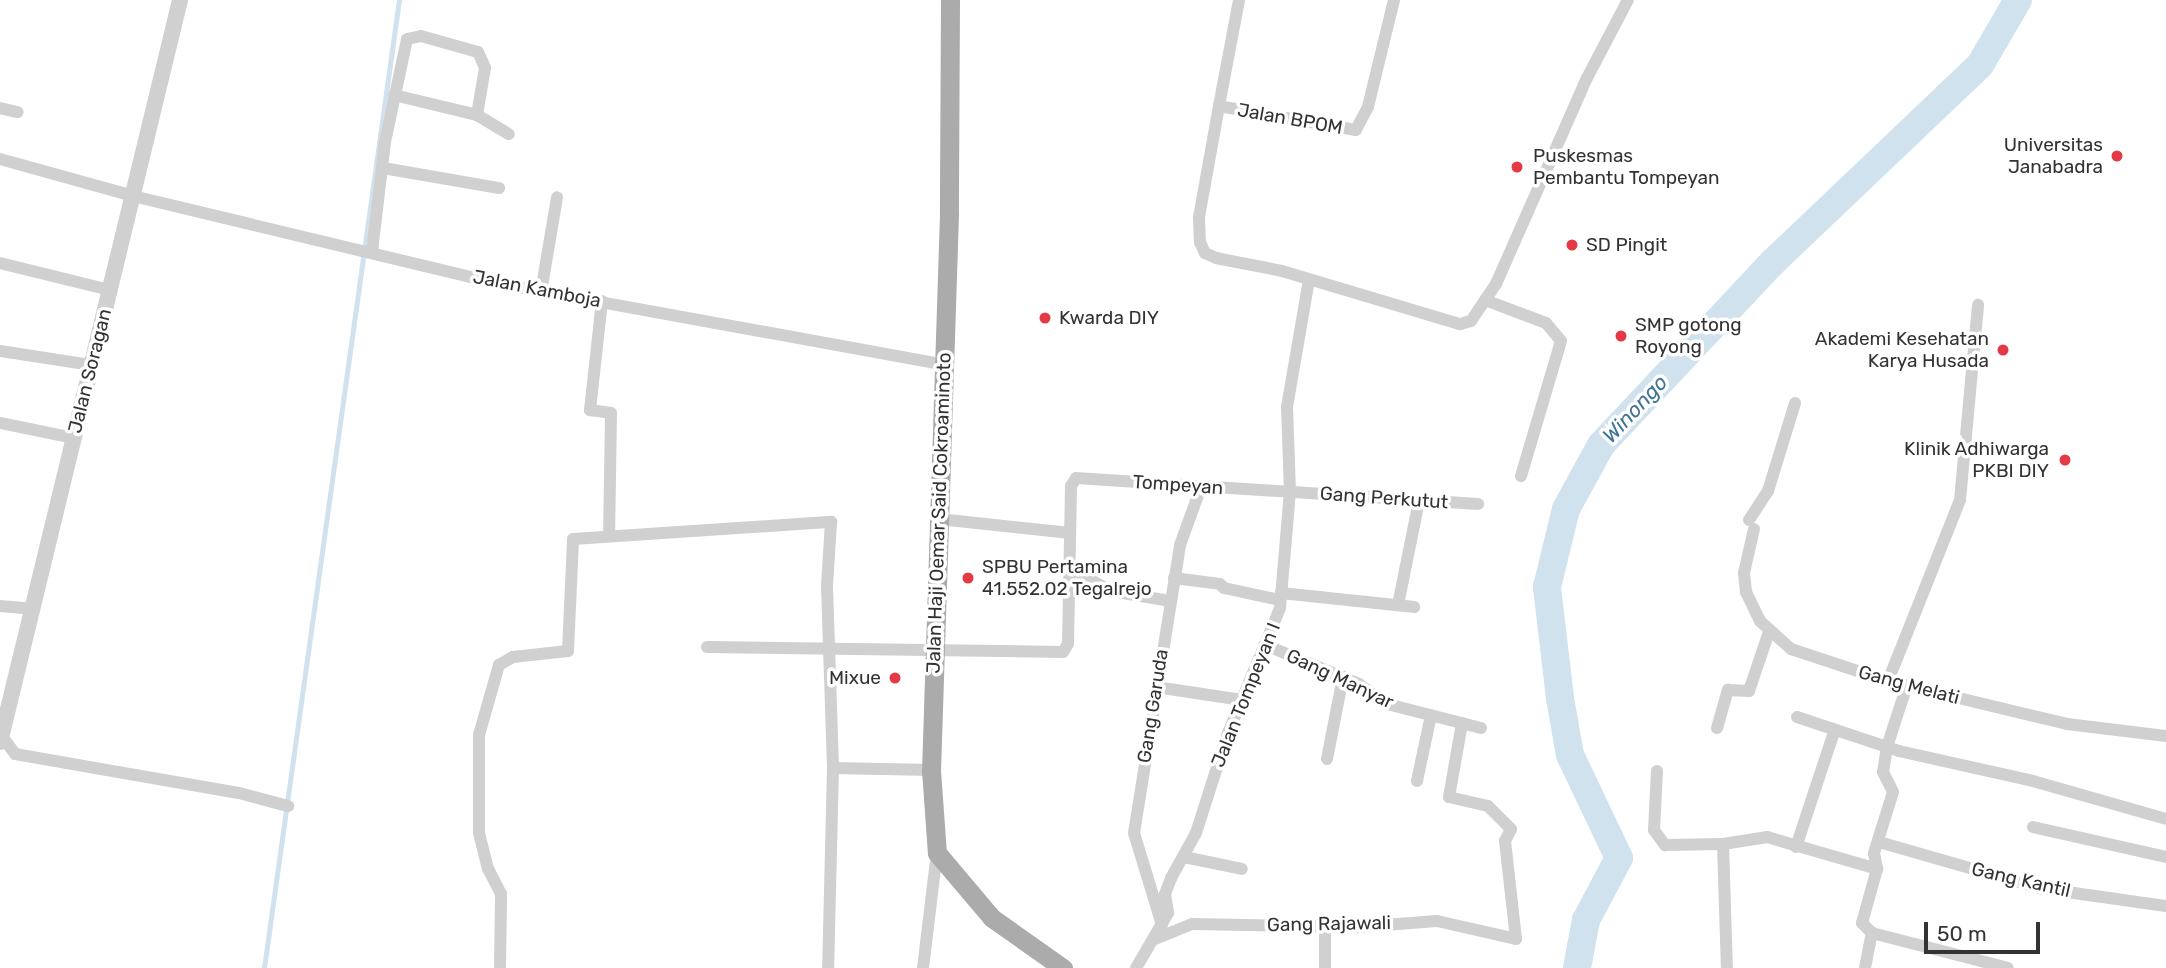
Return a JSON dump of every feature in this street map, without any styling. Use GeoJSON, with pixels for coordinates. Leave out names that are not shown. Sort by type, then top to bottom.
{"type":"FeatureCollection","features":[{"type":"Feature","properties":{"kind":"main road","name":"Jalan Haji Oemar Said Cokroaminoto"},"geometry":{"type":"LineString","coordinates":[[937,853],[931,770],[933,648],[946,365],[950,0]]}},
{"type":"Feature","properties":{"kind":"main road"},"geometry":{"type":"LineString","coordinates":[[937,853],[992,918],[1063,968]]}},
{"type":"Feature","properties":{"kind":"street","name":"Jalan Soragan"},"geometry":{"type":"LineString","coordinates":[[1,739],[180,0]]}},
{"type":"Feature","properties":{"kind":"street"},"geometry":{"type":"LineString","coordinates":[[1219,106],[1239,0]]}},
{"type":"Feature","properties":{"kind":"street","name":"Jalan BPOM"},"geometry":{"type":"LineString","coordinates":[[1309,280],[1216,258],[1203,249],[1199,222],[1219,106],[1356,130],[1368,107],[1394,0]]}},
{"type":"Feature","properties":{"kind":"street"},"geometry":{"type":"LineString","coordinates":[[1309,280],[1460,324],[1471,321],[1485,300],[1628,0]]}},
{"type":"Feature","properties":{"kind":"street"},"geometry":{"type":"LineString","coordinates":[[369,250],[394,95],[409,37],[462,44],[475,49],[483,60],[477,115]]}},
{"type":"Feature","properties":{"kind":"street"},"geometry":{"type":"LineString","coordinates":[[394,95],[477,115],[509,134]]}},
{"type":"Feature","properties":{"kind":"street"},"geometry":{"type":"LineString","coordinates":[[0,108],[18,112]]}},
{"type":"Feature","properties":{"kind":"street","name":"Jalan Kamboja"},"geometry":{"type":"LineString","coordinates":[[0,159],[133,196],[541,292],[946,365]]}},
{"type":"Feature","properties":{"kind":"street"},"geometry":{"type":"LineString","coordinates":[[383,169],[499,188]]}},
{"type":"Feature","properties":{"kind":"street"},"geometry":{"type":"LineString","coordinates":[[541,292],[557,197]]}},
{"type":"Feature","properties":{"kind":"street"},"geometry":{"type":"LineString","coordinates":[[0,263],[84,286],[110,290]]}},
{"type":"Feature","properties":{"kind":"street","name":"Jalan Tompeyan I"},"geometry":{"type":"LineString","coordinates":[[1136,968],[1168,913],[1165,894],[1184,857],[1281,597],[1290,492],[1287,407],[1309,280]]}},
{"type":"Feature","properties":{"kind":"street"},"geometry":{"type":"LineString","coordinates":[[1485,300],[1546,323],[1561,341],[1521,476]]}},
{"type":"Feature","properties":{"kind":"street"},"geometry":{"type":"LineString","coordinates":[[602,301],[590,410],[611,413],[609,536]]}},
{"type":"Feature","properties":{"kind":"street"},"geometry":{"type":"LineString","coordinates":[[1888,681],[1960,500],[1978,305]]}},
{"type":"Feature","properties":{"kind":"street"},"geometry":{"type":"LineString","coordinates":[[0,351],[63,363],[92,365]]}},
{"type":"Feature","properties":{"kind":"street","name":"Gang Melati"},"geometry":{"type":"LineString","coordinates":[[1795,403],[1768,491],[1751,524],[1744,585],[1769,632],[1791,649],[1888,681],[2081,727],[2166,736]]}},
{"type":"Feature","properties":{"kind":"street"},"geometry":{"type":"LineString","coordinates":[[0,423],[74,438]]}},
{"type":"Feature","properties":{"kind":"street","name":"Tompeyan"},"geometry":{"type":"LineString","coordinates":[[1070,533],[1071,486],[1074,479],[1290,492]]}},
{"type":"Feature","properties":{"kind":"street","name":"Gang Garuda"},"geometry":{"type":"LineString","coordinates":[[1162,925],[1134,833],[1174,578],[1182,539],[1201,487]]}},
{"type":"Feature","properties":{"kind":"street","name":"Gang Perkutut"},"geometry":{"type":"LineString","coordinates":[[1290,492],[1478,504]]}},
{"type":"Feature","properties":{"kind":"street"},"geometry":{"type":"LineString","coordinates":[[1398,605],[1419,501]]}},
{"type":"Feature","properties":{"kind":"street"},"geometry":{"type":"LineString","coordinates":[[706,647],[832,652],[933,648],[1054,654],[1065,650],[1070,533],[939,519]]}},
{"type":"Feature","properties":{"kind":"street"},"geometry":{"type":"LineString","coordinates":[[500,968],[501,894],[488,869],[479,832],[479,735],[499,665],[513,657],[568,651],[573,539],[831,522],[827,586],[832,652],[833,768],[828,968]]}},
{"type":"Feature","properties":{"kind":"street"},"geometry":{"type":"LineString","coordinates":[[1069,568],[1103,589],[1171,601]]}},
{"type":"Feature","properties":{"kind":"street"},"geometry":{"type":"LineString","coordinates":[[1174,578],[1220,583],[1224,588],[1281,597],[1414,607]]}},
{"type":"Feature","properties":{"kind":"street"},"geometry":{"type":"LineString","coordinates":[[0,606],[32,609]]}},
{"type":"Feature","properties":{"kind":"street"},"geometry":{"type":"LineString","coordinates":[[1717,728],[1728,690],[1749,691],[1769,632]]}},
{"type":"Feature","properties":{"kind":"street","name":"Gang Manyar"},"geometry":{"type":"LineString","coordinates":[[1265,645],[1343,677],[1387,704],[1481,728]]}},
{"type":"Feature","properties":{"kind":"street"},"geometry":{"type":"LineString","coordinates":[[1327,759],[1343,677]]}},
{"type":"Feature","properties":{"kind":"street"},"geometry":{"type":"LineString","coordinates":[[1907,685],[1887,747],[1883,772],[1893,792],[1873,856],[1877,869],[1862,917],[1872,933],[1985,966],[2008,968]]}},
{"type":"Feature","properties":{"kind":"street"},"geometry":{"type":"LineString","coordinates":[[1156,687],[1242,700]]}},
{"type":"Feature","properties":{"kind":"street"},"geometry":{"type":"LineString","coordinates":[[1417,781],[1430,715]]}},
{"type":"Feature","properties":{"kind":"street"},"geometry":{"type":"LineString","coordinates":[[1797,718],[1834,733],[2033,781],[2166,819]]}},
{"type":"Feature","properties":{"kind":"street","name":"Gang Rajawali"},"geometry":{"type":"LineString","coordinates":[[1151,941],[1192,924],[1325,927],[1437,920],[1474,927],[1508,940],[1517,938],[1504,841],[1511,829],[1488,806],[1449,797],[1462,723]]}},
{"type":"Feature","properties":{"kind":"street"},"geometry":{"type":"LineString","coordinates":[[1796,847],[1834,733]]}},
{"type":"Feature","properties":{"kind":"street"},"geometry":{"type":"LineString","coordinates":[[1,739],[15,754],[239,793],[288,806]]}},
{"type":"Feature","properties":{"kind":"street"},"geometry":{"type":"LineString","coordinates":[[833,768],[931,770]]}},
{"type":"Feature","properties":{"kind":"street"},"geometry":{"type":"LineString","coordinates":[[1657,771],[1653,821],[1659,841],[1671,846],[1723,844],[1767,837],[1877,869]]}},
{"type":"Feature","properties":{"kind":"street"},"geometry":{"type":"LineString","coordinates":[[2033,827],[2166,857]]}},
{"type":"Feature","properties":{"kind":"street","name":"Gang Kantil"},"geometry":{"type":"LineString","coordinates":[[1879,842],[2039,888],[2166,906]]}},
{"type":"Feature","properties":{"kind":"street"},"geometry":{"type":"LineString","coordinates":[[1723,844],[1727,968]]}},
{"type":"Feature","properties":{"kind":"street"},"geometry":{"type":"LineString","coordinates":[[923,968],[937,853]]}},
{"type":"Feature","properties":{"kind":"street"},"geometry":{"type":"LineString","coordinates":[[1184,857],[1242,869]]}},
{"type":"Feature","properties":{"kind":"street"},"geometry":{"type":"LineString","coordinates":[[1325,927],[1325,968]]}},
{"type":"Feature","properties":{"kind":"street"},"geometry":{"type":"LineString","coordinates":[[1865,968],[1872,933]]}},
{"type":"Feature","properties":{"kind":"waterway"},"geometry":{"type":"LineString","coordinates":[[264,968],[399,0]]}},
{"type":"Feature","properties":{"kind":"waterway","name":"Winongo"},"geometry":{"type":"LineString","coordinates":[[1577,968],[1586,920],[1619,858],[1570,755],[1560,698],[1547,587],[1566,509],[1601,445],[1773,262],[1980,65],[2018,0]]}},
{"type":"Feature","properties":{"kind":"place","name":"Universitas Janabadra"},"geometry":{"type":"Point","coordinates":[2117,156]}},
{"type":"Feature","properties":{"kind":"place","name":"Puskesmas Pembantu Tompeyan"},"geometry":{"type":"Point","coordinates":[1517,167]}},
{"type":"Feature","properties":{"kind":"place","name":"SD Pingit"},"geometry":{"type":"Point","coordinates":[1572,245]}},
{"type":"Feature","properties":{"kind":"place","name":"Kwarda DIY"},"geometry":{"type":"Point","coordinates":[1045,318]}},
{"type":"Feature","properties":{"kind":"place","name":"SMP gotong Royong"},"geometry":{"type":"Point","coordinates":[1621,336]}},
{"type":"Feature","properties":{"kind":"place","name":"Akademi Kesehatan Karya Husada"},"geometry":{"type":"Point","coordinates":[2003,350]}},
{"type":"Feature","properties":{"kind":"place","name":"Klinik Adhiwarga PKBI DIY"},"geometry":{"type":"Point","coordinates":[2065,460]}},
{"type":"Feature","properties":{"kind":"place","name":"SPBU Pertamina 41.552.02 Tegalrejo"},"geometry":{"type":"Point","coordinates":[968,578]}},
{"type":"Feature","properties":{"kind":"place","name":"Mixue"},"geometry":{"type":"Point","coordinates":[895,678]}}]}
